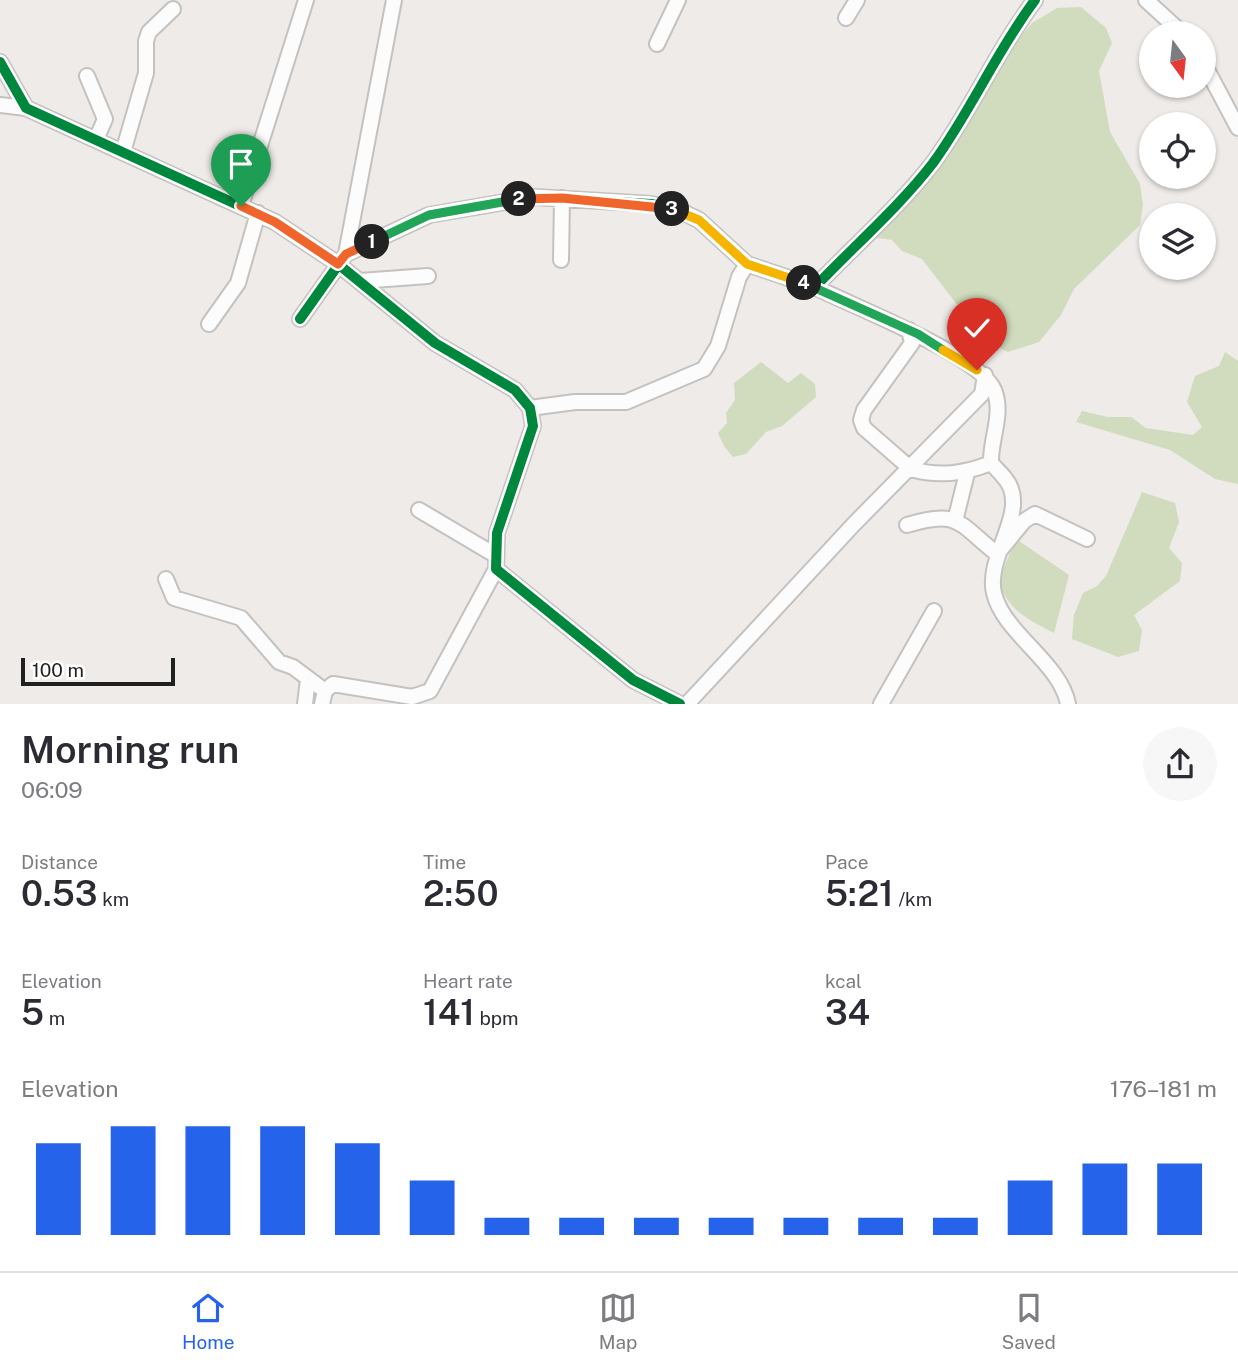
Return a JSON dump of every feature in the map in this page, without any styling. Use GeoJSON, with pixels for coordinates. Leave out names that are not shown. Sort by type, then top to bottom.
{"type":"FeatureCollection","features":[{"type":"Feature","properties":{"kind":"street"},"geometry":{"type":"LineString","coordinates":[[241,206],[306,0]]}},
{"type":"Feature","properties":{"kind":"street"},"geometry":{"type":"LineString","coordinates":[[300,319],[342,259],[394,0]]}},
{"type":"Feature","properties":{"kind":"street"},"geometry":{"type":"LineString","coordinates":[[657,44],[678,0]]}},
{"type":"Feature","properties":{"kind":"street"},"geometry":{"type":"LineString","coordinates":[[846,18],[857,0]]}},
{"type":"Feature","properties":{"kind":"street"},"geometry":{"type":"LineString","coordinates":[[816,287],[930,166],[963,120],[982,82],[1035,0]]}},
{"type":"Feature","properties":{"kind":"street"},"geometry":{"type":"LineString","coordinates":[[1146,0],[1169,21]]}},
{"type":"Feature","properties":{"kind":"street"},"geometry":{"type":"LineString","coordinates":[[123,152],[146,73],[146,41],[149,32],[173,9]]}},
{"type":"Feature","properties":{"kind":"street"},"geometry":{"type":"LineString","coordinates":[[0,62],[26,108]]}},
{"type":"Feature","properties":{"kind":"street"},"geometry":{"type":"LineString","coordinates":[[87,76],[105,119],[96,140]]}},
{"type":"Feature","properties":{"kind":"street"},"geometry":{"type":"LineString","coordinates":[[1216,87],[1238,128]]}},
{"type":"Feature","properties":{"kind":"street"},"geometry":{"type":"LineString","coordinates":[[0,105],[26,108],[275,222],[342,259],[360,281],[435,342],[502,380],[530,408],[533,426],[497,533],[496,562],[437,680],[425,694],[412,697],[340,684],[330,685],[323,697],[308,679],[293,667],[279,662],[241,618],[174,598],[166,579]]}},
{"type":"Feature","properties":{"kind":"street"},"geometry":{"type":"LineString","coordinates":[[342,259],[429,215],[534,197],[651,204],[678,210],[699,220],[747,264],[816,287],[909,330],[985,375],[994,388],[997,402],[991,463],[1035,513],[1087,539]]}},
{"type":"Feature","properties":{"kind":"street"},"geometry":{"type":"LineString","coordinates":[[561,260],[562,198]]}},
{"type":"Feature","properties":{"kind":"street"},"geometry":{"type":"LineString","coordinates":[[209,324],[238,282],[258,214]]}},
{"type":"Feature","properties":{"kind":"street"},"geometry":{"type":"LineString","coordinates":[[530,408],[575,402],[626,402],[704,369],[718,346],[739,277],[747,264]]}},
{"type":"Feature","properties":{"kind":"street"},"geometry":{"type":"LineString","coordinates":[[360,281],[428,276]]}},
{"type":"Feature","properties":{"kind":"street"},"geometry":{"type":"LineString","coordinates":[[909,330],[910,346],[864,410],[861,420],[864,428],[911,469],[945,474],[967,473],[991,463]]}},
{"type":"Feature","properties":{"kind":"street"},"geometry":{"type":"LineString","coordinates":[[687,704],[854,524],[982,394],[985,375]]}},
{"type":"Feature","properties":{"kind":"street"},"geometry":{"type":"LineString","coordinates":[[955,520],[967,473]]}},
{"type":"Feature","properties":{"kind":"street"},"geometry":{"type":"LineString","coordinates":[[1010,486],[1012,506],[997,554],[992,582],[994,595],[1001,610],[1051,672],[1068,704]]}},
{"type":"Feature","properties":{"kind":"street"},"geometry":{"type":"LineString","coordinates":[[419,510],[496,562],[633,680],[680,704]]}},
{"type":"Feature","properties":{"kind":"street"},"geometry":{"type":"LineString","coordinates":[[997,554],[1029,516],[1035,513]]}},
{"type":"Feature","properties":{"kind":"street"},"geometry":{"type":"LineString","coordinates":[[907,525],[935,516],[955,520],[997,554]]}},
{"type":"Feature","properties":{"kind":"street"},"geometry":{"type":"LineString","coordinates":[[881,704],[934,611]]}},
{"type":"Feature","properties":{"kind":"street"},"geometry":{"type":"LineString","coordinates":[[305,704],[308,679]]}},
{"type":"Feature","properties":{"kind":"green space"},"geometry":{"type":"Polygon","coordinates":[[[1081,7],[1106,28],[1112,43],[1099,71],[1110,132],[1139,182],[1143,203],[1139,203],[1139,226],[1074,289],[1061,315],[1039,342],[1008,352],[985,341],[922,259],[902,251],[892,240],[872,237],[939,169],[1001,59],[1032,23],[1057,8],[1081,7]]]}},
{"type":"Feature","properties":{"kind":"green space"},"geometry":{"type":"Polygon","coordinates":[[[1225,352],[1238,361],[1238,484],[1215,479],[1170,450],[1076,422],[1082,411],[1108,417],[1131,417],[1146,428],[1193,435],[1202,427],[1187,402],[1195,376],[1219,366],[1225,352]]]}},
{"type":"Feature","properties":{"kind":"green space"},"geometry":{"type":"Polygon","coordinates":[[[761,362],[788,383],[801,373],[815,384],[816,397],[782,426],[766,432],[746,454],[733,457],[718,433],[727,423],[726,413],[735,400],[734,383],[761,362]]]}},
{"type":"Feature","properties":{"kind":"green space"},"geometry":{"type":"Polygon","coordinates":[[[1142,492],[1175,503],[1179,522],[1169,548],[1182,563],[1180,581],[1134,615],[1142,630],[1139,651],[1118,657],[1072,639],[1074,615],[1083,593],[1097,586],[1106,576],[1142,492]]]}},
{"type":"Feature","properties":{"kind":"green space"},"geometry":{"type":"Polygon","coordinates":[[[1016,539],[1069,575],[1054,633],[1020,613],[1008,600],[998,581],[1016,539]]]}},
{"type":"Feature","properties":{"kind":"cycle path"},"geometry":{"type":"LineString","coordinates":[[300,319],[346,254],[429,215],[534,197],[651,204],[678,210],[699,220],[747,264],[815,287],[891,211],[933,163],[1035,0]]}},
{"type":"Feature","properties":{"kind":"cycle path"},"geometry":{"type":"LineString","coordinates":[[0,62],[26,108],[275,222],[338,264],[435,343],[515,390],[530,408],[533,426],[497,533],[496,569],[633,680],[680,704]]}},
{"type":"Feature","properties":{"kind":"route"},"geometry":{"type":"LineString","coordinates":[[241,206],[275,222],[338,264],[346,254],[429,215],[459,208],[534,197],[651,204],[678,210],[699,220],[747,264],[816,287],[843,302],[918,334],[977,370]]}}]}
